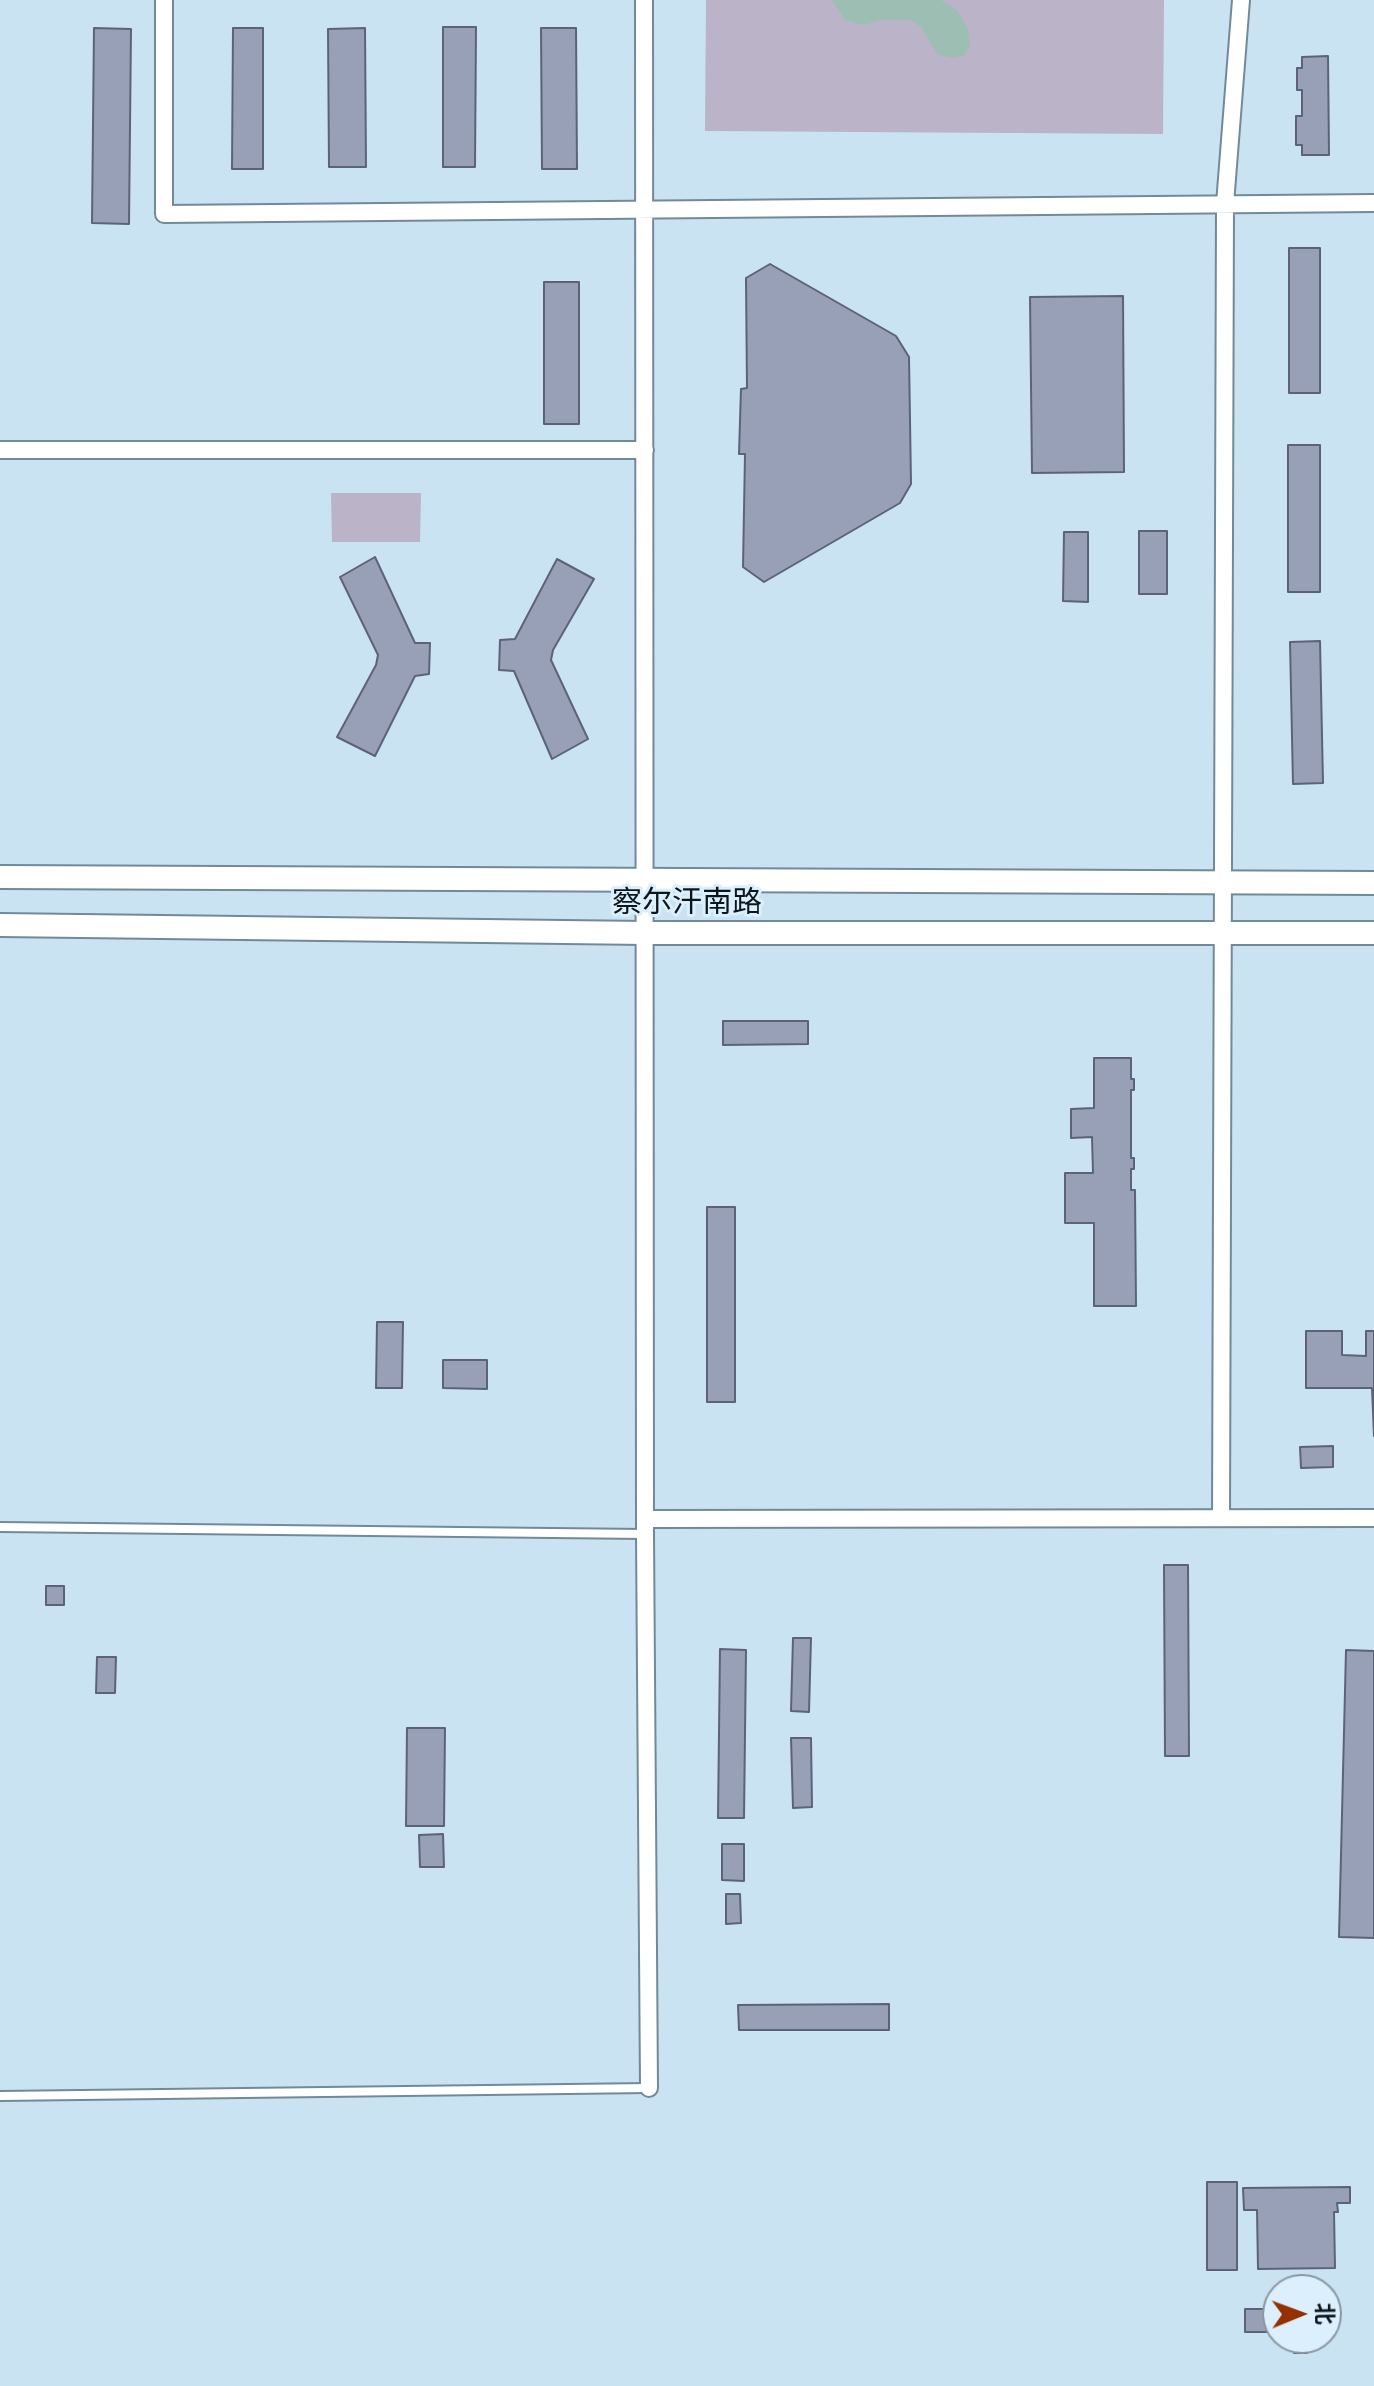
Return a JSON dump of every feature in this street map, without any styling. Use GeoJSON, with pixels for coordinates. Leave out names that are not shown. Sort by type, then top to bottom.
{"type":"FeatureCollection","features":[{"type":"Feature","properties":{"kind":"main road","name":"察尔汗南路"},"geometry":{"type":"LineString","coordinates":[[0,877],[1374,883]]}},
{"type":"Feature","properties":{"kind":"main road","name":"察尔汗南路"},"geometry":{"type":"LineString","coordinates":[[0,925],[645,933],[1374,933]]}},
{"type":"Feature","properties":{"kind":"street"},"geometry":{"type":"LineString","coordinates":[[164,0],[164,214],[1374,203]]}},
{"type":"Feature","properties":{"kind":"street"},"geometry":{"type":"LineString","coordinates":[[644,0],[645,1526],[649,2088]]}},
{"type":"Feature","properties":{"kind":"street"},"geometry":{"type":"LineString","coordinates":[[1221,1518],[1225,204],[1241,0]]}},
{"type":"Feature","properties":{"kind":"street"},"geometry":{"type":"LineString","coordinates":[[0,450],[645,450]]}},
{"type":"Feature","properties":{"kind":"street"},"geometry":{"type":"LineString","coordinates":[[645,1526],[1374,1518]]}},
{"type":"Feature","properties":{"kind":"lane"},"geometry":{"type":"LineString","coordinates":[[0,1527],[645,1526]]}},
{"type":"Feature","properties":{"kind":"lane"},"geometry":{"type":"LineString","coordinates":[[0,2096],[649,2088]]}},
{"type":"Feature","properties":{"kind":"shaded area"},"geometry":{"type":"Polygon","coordinates":[[[706,0],[1164,0],[1163,134],[705,131],[706,0]]]}},
{"type":"Feature","properties":{"kind":"shaded area"},"geometry":{"type":"Polygon","coordinates":[[[832,0],[941,0],[957,10],[968,29],[970,45],[965,55],[954,58],[938,55],[920,26],[909,20],[881,20],[864,25],[845,20],[832,0]]]}},
{"type":"Feature","properties":{"kind":"shaded area"},"geometry":{"type":"Polygon","coordinates":[[[331,493],[421,493],[420,542],[332,542],[331,493]]]}},
{"type":"Feature","properties":{"kind":"building"},"geometry":{"type":"Polygon","coordinates":[[[443,27],[476,27],[475,167],[443,167],[443,27]]]}},
{"type":"Feature","properties":{"kind":"building"},"geometry":{"type":"Polygon","coordinates":[[[94,28],[131,29],[129,224],[92,223],[94,28]]]}},
{"type":"Feature","properties":{"kind":"building"},"geometry":{"type":"Polygon","coordinates":[[[233,28],[263,28],[263,169],[232,169],[233,28]]]}},
{"type":"Feature","properties":{"kind":"building"},"geometry":{"type":"Polygon","coordinates":[[[365,28],[366,167],[329,167],[328,29],[365,28]]]}},
{"type":"Feature","properties":{"kind":"building"},"geometry":{"type":"Polygon","coordinates":[[[541,28],[576,28],[577,169],[542,169],[541,28]]]}},
{"type":"Feature","properties":{"kind":"building"},"geometry":{"type":"Polygon","coordinates":[[[1328,56],[1329,155],[1302,155],[1302,145],[1296,145],[1296,116],[1302,116],[1302,90],[1297,90],[1297,68],[1302,68],[1302,57],[1328,56]]]}},
{"type":"Feature","properties":{"kind":"building"},"geometry":{"type":"Polygon","coordinates":[[[1289,248],[1320,248],[1320,393],[1289,393],[1289,248]]]}},
{"type":"Feature","properties":{"kind":"building"},"geometry":{"type":"Polygon","coordinates":[[[770,264],[896,336],[909,357],[911,484],[900,503],[764,582],[743,567],[745,454],[739,454],[741,389],[747,388],[746,278],[770,264]]]}},
{"type":"Feature","properties":{"kind":"building"},"geometry":{"type":"Polygon","coordinates":[[[544,282],[579,282],[579,424],[544,424],[544,282]]]}},
{"type":"Feature","properties":{"kind":"building"},"geometry":{"type":"Polygon","coordinates":[[[1123,296],[1124,472],[1032,473],[1030,297],[1123,296]]]}},
{"type":"Feature","properties":{"kind":"building"},"geometry":{"type":"Polygon","coordinates":[[[1288,445],[1320,445],[1320,592],[1288,592],[1288,445]]]}},
{"type":"Feature","properties":{"kind":"building"},"geometry":{"type":"Polygon","coordinates":[[[1139,531],[1167,531],[1167,594],[1139,594],[1139,531]]]}},
{"type":"Feature","properties":{"kind":"building"},"geometry":{"type":"Polygon","coordinates":[[[1064,532],[1088,532],[1088,602],[1063,601],[1064,532]]]}},
{"type":"Feature","properties":{"kind":"building"},"geometry":{"type":"Polygon","coordinates":[[[375,557],[415,643],[430,643],[429,674],[415,676],[375,756],[337,737],[376,665],[378,655],[340,577],[375,557]]]}},
{"type":"Feature","properties":{"kind":"building"},"geometry":{"type":"Polygon","coordinates":[[[557,559],[594,579],[553,650],[551,660],[588,739],[552,759],[514,671],[499,670],[500,640],[515,639],[557,559]]]}},
{"type":"Feature","properties":{"kind":"building"},"geometry":{"type":"Polygon","coordinates":[[[1320,641],[1323,783],[1293,784],[1290,642],[1320,641]]]}},
{"type":"Feature","properties":{"kind":"building"},"geometry":{"type":"Polygon","coordinates":[[[723,1021],[808,1021],[808,1044],[723,1045],[723,1021]]]}},
{"type":"Feature","properties":{"kind":"building"},"geometry":{"type":"Polygon","coordinates":[[[1094,1058],[1131,1058],[1134,1090],[1131,1090],[1131,1158],[1134,1158],[1134,1169],[1131,1169],[1131,1190],[1135,1190],[1136,1306],[1094,1306],[1094,1223],[1065,1223],[1065,1173],[1093,1173],[1092,1137],[1071,1138],[1071,1109],[1094,1108],[1094,1058]]]}},
{"type":"Feature","properties":{"kind":"building"},"geometry":{"type":"Polygon","coordinates":[[[707,1207],[735,1207],[735,1402],[707,1402],[707,1207]]]}},
{"type":"Feature","properties":{"kind":"building"},"geometry":{"type":"Polygon","coordinates":[[[377,1322],[403,1322],[402,1388],[376,1388],[377,1322]]]}},
{"type":"Feature","properties":{"kind":"building"},"geometry":{"type":"Polygon","coordinates":[[[1306,1331],[1342,1331],[1342,1355],[1366,1356],[1366,1331],[1374,1331],[1374,1436],[1372,1388],[1306,1388],[1306,1331]]]}},
{"type":"Feature","properties":{"kind":"building"},"geometry":{"type":"Polygon","coordinates":[[[443,1360],[487,1360],[487,1389],[443,1388],[443,1360]]]}},
{"type":"Feature","properties":{"kind":"building"},"geometry":{"type":"Polygon","coordinates":[[[1333,1446],[1333,1467],[1301,1468],[1300,1447],[1333,1446]]]}},
{"type":"Feature","properties":{"kind":"building"},"geometry":{"type":"Polygon","coordinates":[[[1164,1565],[1188,1565],[1189,1756],[1165,1756],[1164,1565]]]}},
{"type":"Feature","properties":{"kind":"building"},"geometry":{"type":"Polygon","coordinates":[[[46,1586],[64,1586],[64,1605],[46,1605],[46,1586]]]}},
{"type":"Feature","properties":{"kind":"building"},"geometry":{"type":"Polygon","coordinates":[[[793,1638],[811,1638],[809,1712],[791,1711],[793,1638]]]}},
{"type":"Feature","properties":{"kind":"building"},"geometry":{"type":"Polygon","coordinates":[[[720,1649],[746,1650],[744,1818],[718,1818],[720,1649]]]}},
{"type":"Feature","properties":{"kind":"building"},"geometry":{"type":"Polygon","coordinates":[[[1346,1650],[1374,1651],[1374,1938],[1339,1937],[1346,1650]]]}},
{"type":"Feature","properties":{"kind":"building"},"geometry":{"type":"Polygon","coordinates":[[[97,1657],[116,1657],[115,1693],[96,1693],[97,1657]]]}},
{"type":"Feature","properties":{"kind":"building"},"geometry":{"type":"Polygon","coordinates":[[[407,1728],[445,1728],[444,1826],[406,1826],[407,1728]]]}},
{"type":"Feature","properties":{"kind":"building"},"geometry":{"type":"Polygon","coordinates":[[[791,1738],[811,1738],[812,1807],[793,1808],[791,1738]]]}},
{"type":"Feature","properties":{"kind":"building"},"geometry":{"type":"Polygon","coordinates":[[[443,1834],[444,1867],[420,1867],[419,1835],[443,1834]]]}},
{"type":"Feature","properties":{"kind":"building"},"geometry":{"type":"Polygon","coordinates":[[[722,1844],[744,1844],[744,1881],[722,1880],[722,1844]]]}},
{"type":"Feature","properties":{"kind":"building"},"geometry":{"type":"Polygon","coordinates":[[[726,1894],[740,1894],[741,1923],[726,1924],[726,1894]]]}},
{"type":"Feature","properties":{"kind":"building"},"geometry":{"type":"Polygon","coordinates":[[[889,2004],[889,2030],[739,2030],[738,2005],[889,2004]]]}},
{"type":"Feature","properties":{"kind":"building"},"geometry":{"type":"Polygon","coordinates":[[[1207,2182],[1237,2182],[1237,2270],[1207,2270],[1207,2182]]]}},
{"type":"Feature","properties":{"kind":"building"},"geometry":{"type":"Polygon","coordinates":[[[1350,2187],[1350,2203],[1337,2203],[1338,2212],[1334,2212],[1335,2268],[1258,2269],[1257,2210],[1244,2210],[1243,2188],[1350,2187]]]}},
{"type":"Feature","properties":{"kind":"building"},"geometry":{"type":"Polygon","coordinates":[[[1245,2309],[1262,2309],[1262,2332],[1245,2332],[1245,2309]]]}}]}
